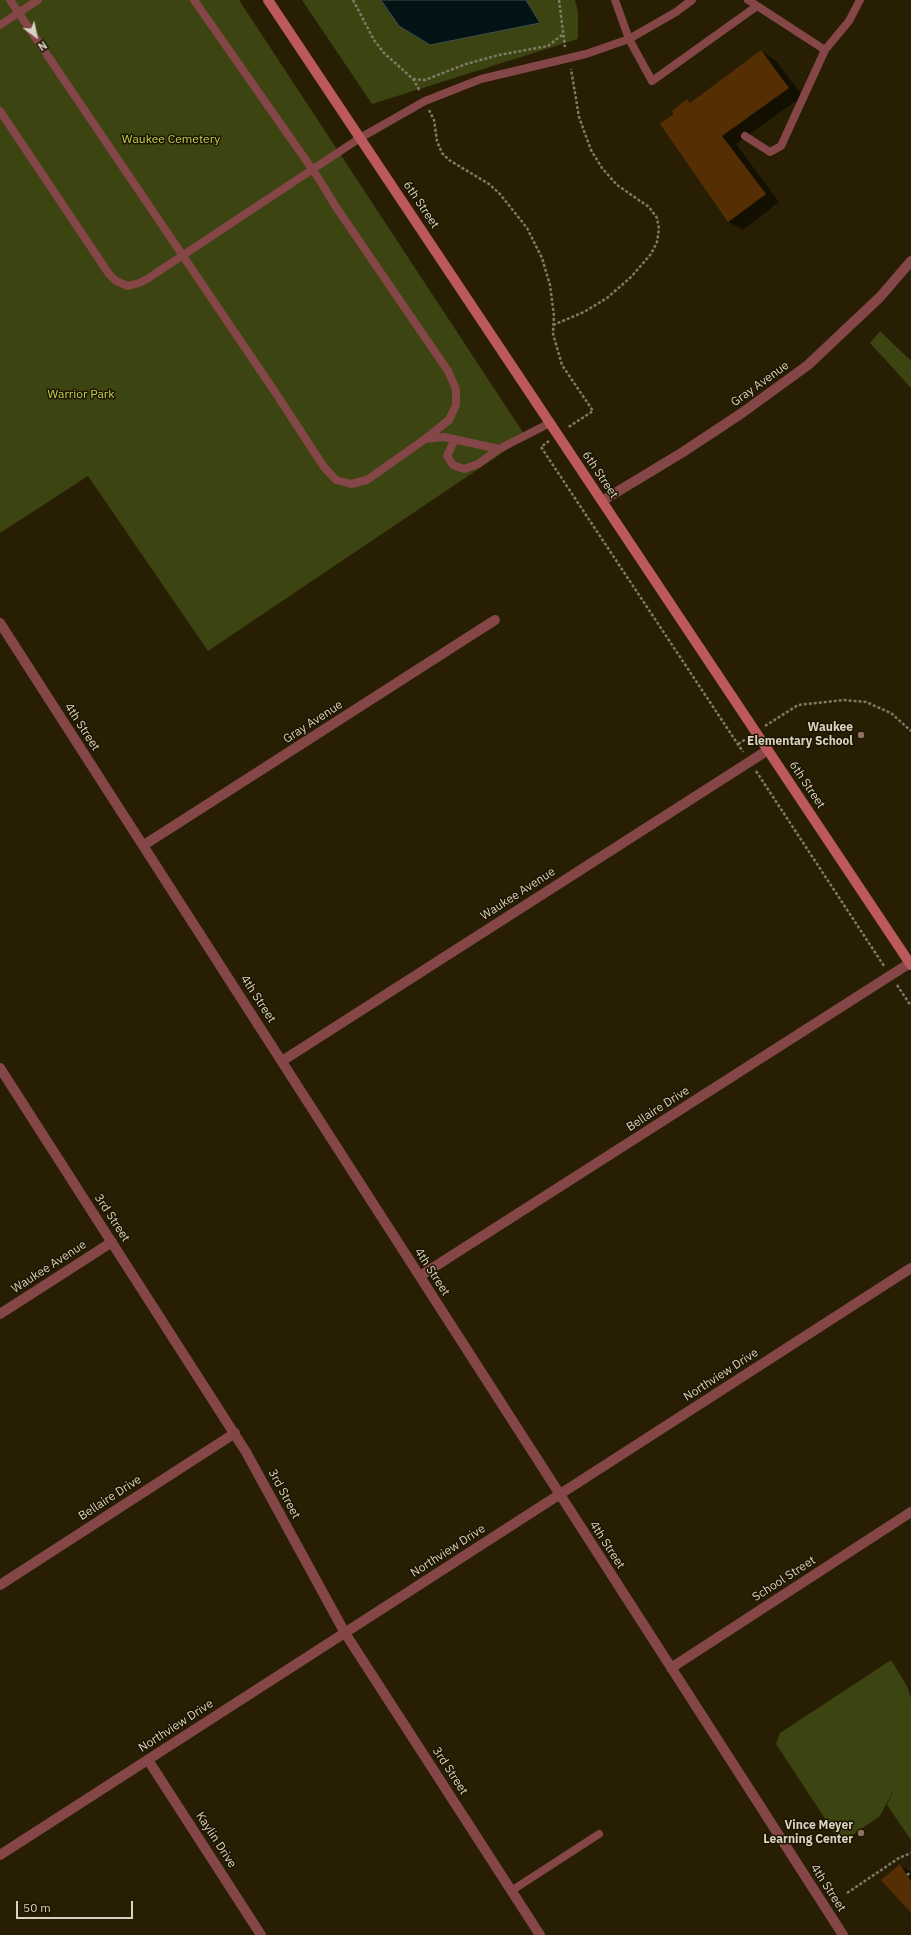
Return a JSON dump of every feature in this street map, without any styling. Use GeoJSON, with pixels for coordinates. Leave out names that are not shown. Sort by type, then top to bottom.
{"type":"FeatureCollection","features":[{"type":"Feature","properties":{"kind":"main road","name":"6th Street"},"geometry":{"type":"LineString","coordinates":[[268,0],[910,964]]}},
{"type":"Feature","properties":{"kind":"street","name":"Gray Avenue"},"geometry":{"type":"LineString","coordinates":[[602,501],[683,452],[736,417],[808,365],[880,298],[911,261]]}},
{"type":"Feature","properties":{"kind":"street","name":"Gray Avenue"},"geometry":{"type":"LineString","coordinates":[[144,846],[495,620]]}},
{"type":"Feature","properties":{"kind":"street","name":"4th Street"},"geometry":{"type":"LineString","coordinates":[[0,623],[843,1935]]}},
{"type":"Feature","properties":{"kind":"street","name":"Waukee Avenue"},"geometry":{"type":"LineString","coordinates":[[282,1061],[768,750]]}},
{"type":"Feature","properties":{"kind":"street","name":"Bellaire Drive"},"geometry":{"type":"LineString","coordinates":[[420,1276],[890,975],[910,964]]}},
{"type":"Feature","properties":{"kind":"street","name":"3rd Street"},"geometry":{"type":"LineString","coordinates":[[0,1068],[235,1433],[345,1632],[540,1935]]}},
{"type":"Feature","properties":{"kind":"street","name":"Waukee Avenue"},"geometry":{"type":"LineString","coordinates":[[0,1314],[112,1242]]}},
{"type":"Feature","properties":{"kind":"street","name":"Northview Drive"},"geometry":{"type":"LineString","coordinates":[[0,1855],[911,1268]]}},
{"type":"Feature","properties":{"kind":"street","name":"Bellaire Drive"},"geometry":{"type":"LineString","coordinates":[[0,1585],[235,1433]]}},
{"type":"Feature","properties":{"kind":"street","name":"School Street"},"geometry":{"type":"LineString","coordinates":[[671,1668],[911,1512]]}},
{"type":"Feature","properties":{"kind":"street","name":"Kaylin Drive"},"geometry":{"type":"LineString","coordinates":[[148,1760],[261,1935]]}},
{"type":"Feature","properties":{"kind":"lane"},"geometry":{"type":"LineString","coordinates":[[10,0],[183,255],[324,467],[336,480],[351,484],[367,480],[449,420],[456,405],[456,389],[444,365],[336,207],[313,170],[194,0]]}},
{"type":"Feature","properties":{"kind":"lane"},"geometry":{"type":"LineString","coordinates":[[0,25],[19,14],[38,0]]}},
{"type":"Feature","properties":{"kind":"lane"},"geometry":{"type":"LineString","coordinates":[[615,0],[629,39],[652,81],[757,6]]}},
{"type":"Feature","properties":{"kind":"lane"},"geometry":{"type":"LineString","coordinates":[[0,111],[109,274],[116,281],[128,286],[139,283],[360,138],[394,117],[425,101],[481,79],[568,59],[629,39],[676,12],[692,0]]}},
{"type":"Feature","properties":{"kind":"lane"},"geometry":{"type":"LineString","coordinates":[[748,0],[825,50]]}},
{"type":"Feature","properties":{"kind":"lane"},"geometry":{"type":"LineString","coordinates":[[745,136],[770,152],[782,146],[825,50],[849,21],[860,0]]}},
{"type":"Feature","properties":{"kind":"lane"},"geometry":{"type":"LineString","coordinates":[[455,439],[447,456],[453,465],[464,469],[478,464],[500,450],[550,423]]}},
{"type":"Feature","properties":{"kind":"lane"},"geometry":{"type":"LineString","coordinates":[[425,439],[444,437],[500,450]]}},
{"type":"Feature","properties":{"kind":"lane"},"geometry":{"type":"LineString","coordinates":[[511,1891],[599,1834]]}},
{"type":"Feature","properties":{"kind":"path"},"geometry":{"type":"LineString","coordinates":[[353,0],[374,40],[384,53],[413,79],[434,120],[437,141],[442,153],[449,160],[489,184],[512,208],[527,228],[542,258],[550,285],[553,334],[562,365],[593,411],[571,426]]}},
{"type":"Feature","properties":{"kind":"path"},"geometry":{"type":"LineString","coordinates":[[553,326],[584,312],[607,298],[631,277],[651,254],[658,242],[659,229],[657,218],[650,208],[617,184],[602,168],[591,150],[579,117],[563,34],[559,0]]}},
{"type":"Feature","properties":{"kind":"path"},"geometry":{"type":"LineString","coordinates":[[413,79],[425,80],[473,62],[500,55],[548,46],[563,34]]}},
{"type":"Feature","properties":{"kind":"path"},"geometry":{"type":"LineString","coordinates":[[541,447],[744,754]]}},
{"type":"Feature","properties":{"kind":"path"},"geometry":{"type":"LineString","coordinates":[[773,721],[798,705],[844,700],[866,702],[891,713],[911,731]]}},
{"type":"Feature","properties":{"kind":"path"},"geometry":{"type":"LineString","coordinates":[[738,744],[745,740]]}},
{"type":"Feature","properties":{"kind":"path"},"geometry":{"type":"LineString","coordinates":[[755,770],[911,1006]]}},
{"type":"Feature","properties":{"kind":"path"},"geometry":{"type":"LineString","coordinates":[[847,1893],[898,1858],[911,1853]]}},
{"type":"Feature","properties":{"kind":"path"},"geometry":{"type":"LineString","coordinates":[[907,1875],[911,1872]]}},
{"type":"Feature","properties":{"kind":"green space","name":"Waukee Cemetery"},"geometry":{"type":"Polygon","coordinates":[[[0,0],[239,0],[526,437],[208,651],[88,476],[0,533],[0,0]]]}},
{"type":"Feature","properties":{"kind":"green space"},"geometry":{"type":"Polygon","coordinates":[[[302,0],[575,0],[578,12],[578,39],[372,104],[302,0]]]}},
{"type":"Feature","properties":{"kind":"green space"},"geometry":{"type":"Polygon","coordinates":[[[880,331],[911,361],[911,388],[870,343],[880,331]]]}},
{"type":"Feature","properties":{"kind":"green space"},"geometry":{"type":"Polygon","coordinates":[[[891,1660],[907,1686],[911,1698],[911,1840],[887,1805],[896,1786],[880,1816],[841,1843],[776,1744],[780,1733],[891,1660]]]}},
{"type":"Feature","properties":{"kind":"shaded area"},"geometry":{"type":"Polygon","coordinates":[[[381,0],[526,0],[540,23],[430,45],[399,26],[381,0]]]}},
{"type":"Feature","properties":{"kind":"building"},"geometry":{"type":"Polygon","coordinates":[[[761,50],[789,88],[722,136],[766,194],[728,222],[660,124],[674,114],[672,111],[687,99],[690,103],[761,50]]]}},
{"type":"Feature","properties":{"kind":"building"},"geometry":{"type":"Polygon","coordinates":[[[900,1864],[911,1881],[911,1913],[881,1880],[900,1864]]]}},
{"type":"Feature","properties":{"kind":"place","name":"Waukee Elementary School"},"geometry":{"type":"Point","coordinates":[861,735]}},
{"type":"Feature","properties":{"kind":"place","name":"Vince Meyer Learning Center"},"geometry":{"type":"Point","coordinates":[861,1833]}},
{"type":"Feature","properties":{"kind":"park label","name":"Warrior Park"},"geometry":{"type":"Point","coordinates":[81,395]}}]}
